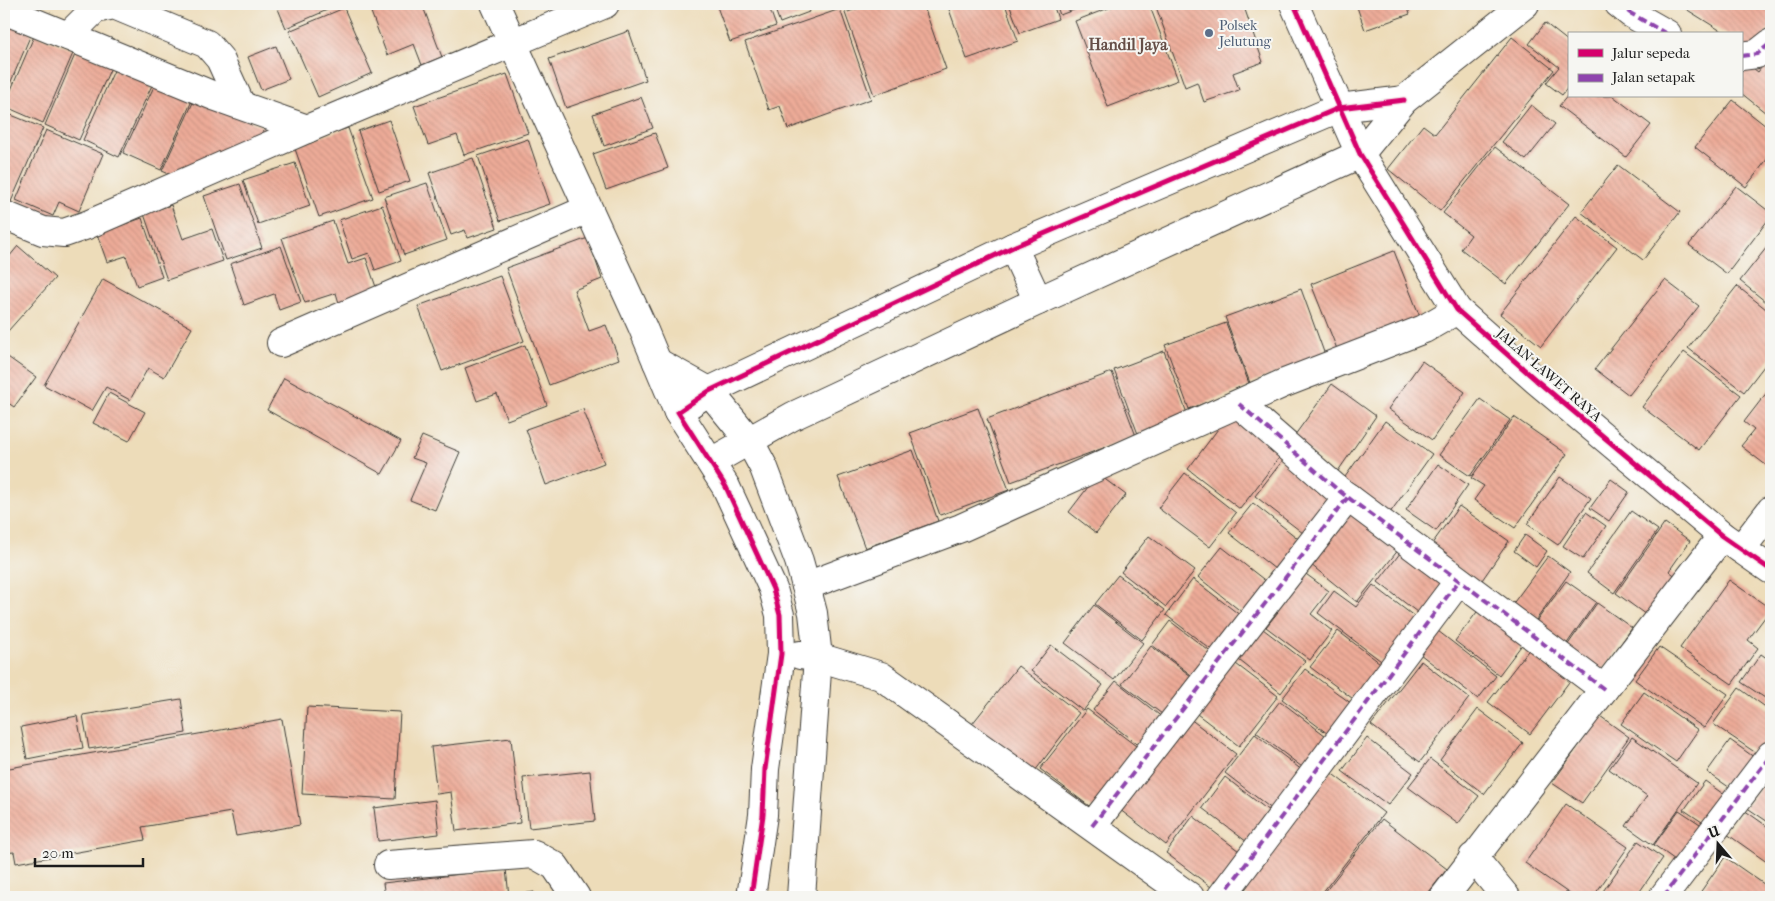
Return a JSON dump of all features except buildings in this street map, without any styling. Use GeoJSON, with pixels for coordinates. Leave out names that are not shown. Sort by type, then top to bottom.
{"type":"FeatureCollection","features":[{"type":"Feature","properties":{"kind":"street"},"geometry":{"type":"LineString","coordinates":[[495,4],[678,412],[726,487],[774,589],[780,615],[780,661],[765,769],[763,815],[751,897]]}},
{"type":"Feature","properties":{"kind":"street"},"geometry":{"type":"LineString","coordinates":[[4,215],[43,230],[64,233],[88,225],[307,129],[605,4]]}},
{"type":"Feature","properties":{"kind":"street","name":"JALAN LAWET RAYA"},"geometry":{"type":"LineString","coordinates":[[1294,4],[1360,154],[1457,310],[1536,380],[1732,542],[1771,570]]}},
{"type":"Feature","properties":{"kind":"street"},"geometry":{"type":"LineString","coordinates":[[711,462],[793,416],[1038,301],[1360,154],[1404,100],[1525,4]]}},
{"type":"Feature","properties":{"kind":"street"},"geometry":{"type":"LineString","coordinates":[[1619,4],[1630,13],[1664,32]]}},
{"type":"Feature","properties":{"kind":"street"},"geometry":{"type":"LineString","coordinates":[[68,36],[95,9],[114,5],[207,44],[220,59],[241,105]]}},
{"type":"Feature","properties":{"kind":"street"},"geometry":{"type":"LineString","coordinates":[[22,11],[68,36],[241,105],[307,129]]}},
{"type":"Feature","properties":{"kind":"street"},"geometry":{"type":"LineString","coordinates":[[1742,56],[1757,54],[1771,42]]}},
{"type":"Feature","properties":{"kind":"street"},"geometry":{"type":"LineString","coordinates":[[678,412],[709,392],[1013,247],[1339,108],[1404,100]]}},
{"type":"Feature","properties":{"kind":"street"},"geometry":{"type":"LineString","coordinates":[[281,343],[588,209]]}},
{"type":"Feature","properties":{"kind":"street"},"geometry":{"type":"LineString","coordinates":[[1013,247],[1038,301]]}},
{"type":"Feature","properties":{"kind":"street"},"geometry":{"type":"LineString","coordinates":[[806,586],[961,528],[1282,384],[1424,329],[1457,310]]}},
{"type":"Feature","properties":{"kind":"street"},"geometry":{"type":"LineString","coordinates":[[657,362],[709,392],[749,440],[764,468],[799,561],[806,586],[813,613],[817,664],[801,897]]}},
{"type":"Feature","properties":{"kind":"street"},"geometry":{"type":"LineString","coordinates":[[1239,404],[1348,497],[1458,582],[1604,689]]}},
{"type":"Feature","properties":{"kind":"street"},"geometry":{"type":"LineString","coordinates":[[1092,826],[1348,497]]}},
{"type":"Feature","properties":{"kind":"street"},"geometry":{"type":"LineString","coordinates":[[1444,897],[1604,689],[1732,542],[1771,510]]}},
{"type":"Feature","properties":{"kind":"street"},"geometry":{"type":"LineString","coordinates":[[1221,897],[1458,582]]}},
{"type":"Feature","properties":{"kind":"street"},"geometry":{"type":"LineString","coordinates":[[780,661],[817,664],[881,676],[1190,897]]}},
{"type":"Feature","properties":{"kind":"street"},"geometry":{"type":"LineString","coordinates":[[1664,897],[1771,755]]}},
{"type":"Feature","properties":{"kind":"street"},"geometry":{"type":"LineString","coordinates":[[388,865],[534,854],[555,866],[576,897]]}},
{"type":"Feature","properties":{"kind":"street"},"geometry":{"type":"LineString","coordinates":[[1473,857],[1506,897]]}},
{"type":"Feature","properties":{"kind":"marked path"},"geometry":{"type":"LineString","coordinates":[[1619,4],[1630,13],[1663,32]]}},
{"type":"Feature","properties":{"kind":"marked path"},"geometry":{"type":"LineString","coordinates":[[1742,56],[1757,54],[1771,43]]}},
{"type":"Feature","properties":{"kind":"marked path"},"geometry":{"type":"LineString","coordinates":[[1239,404],[1338,490],[1604,689]]}},
{"type":"Feature","properties":{"kind":"marked path"},"geometry":{"type":"LineString","coordinates":[[1092,826],[1348,497]]}},
{"type":"Feature","properties":{"kind":"marked path"},"geometry":{"type":"LineString","coordinates":[[1221,897],[1458,582]]}},
{"type":"Feature","properties":{"kind":"marked path"},"geometry":{"type":"LineString","coordinates":[[1663,897],[1771,755]]}},
{"type":"Feature","properties":{"kind":"cycle path"},"geometry":{"type":"LineString","coordinates":[[1294,4],[1360,154],[1457,310],[1536,380],[1722,536],[1771,570]]}},
{"type":"Feature","properties":{"kind":"cycle path"},"geometry":{"type":"LineString","coordinates":[[751,897],[763,815],[765,769],[781,654],[780,615],[773,589],[726,487],[678,412],[709,391],[1013,247],[1339,108],[1404,100]]}},
{"type":"Feature","properties":{"kind":"place","name":"Polsek Jelutung"},"geometry":{"type":"Point","coordinates":[1209,33]}},
{"type":"Feature","properties":{"kind":"district","name":"Handil Jaya"},"geometry":{"type":"Point","coordinates":[1128,44]}}]}
